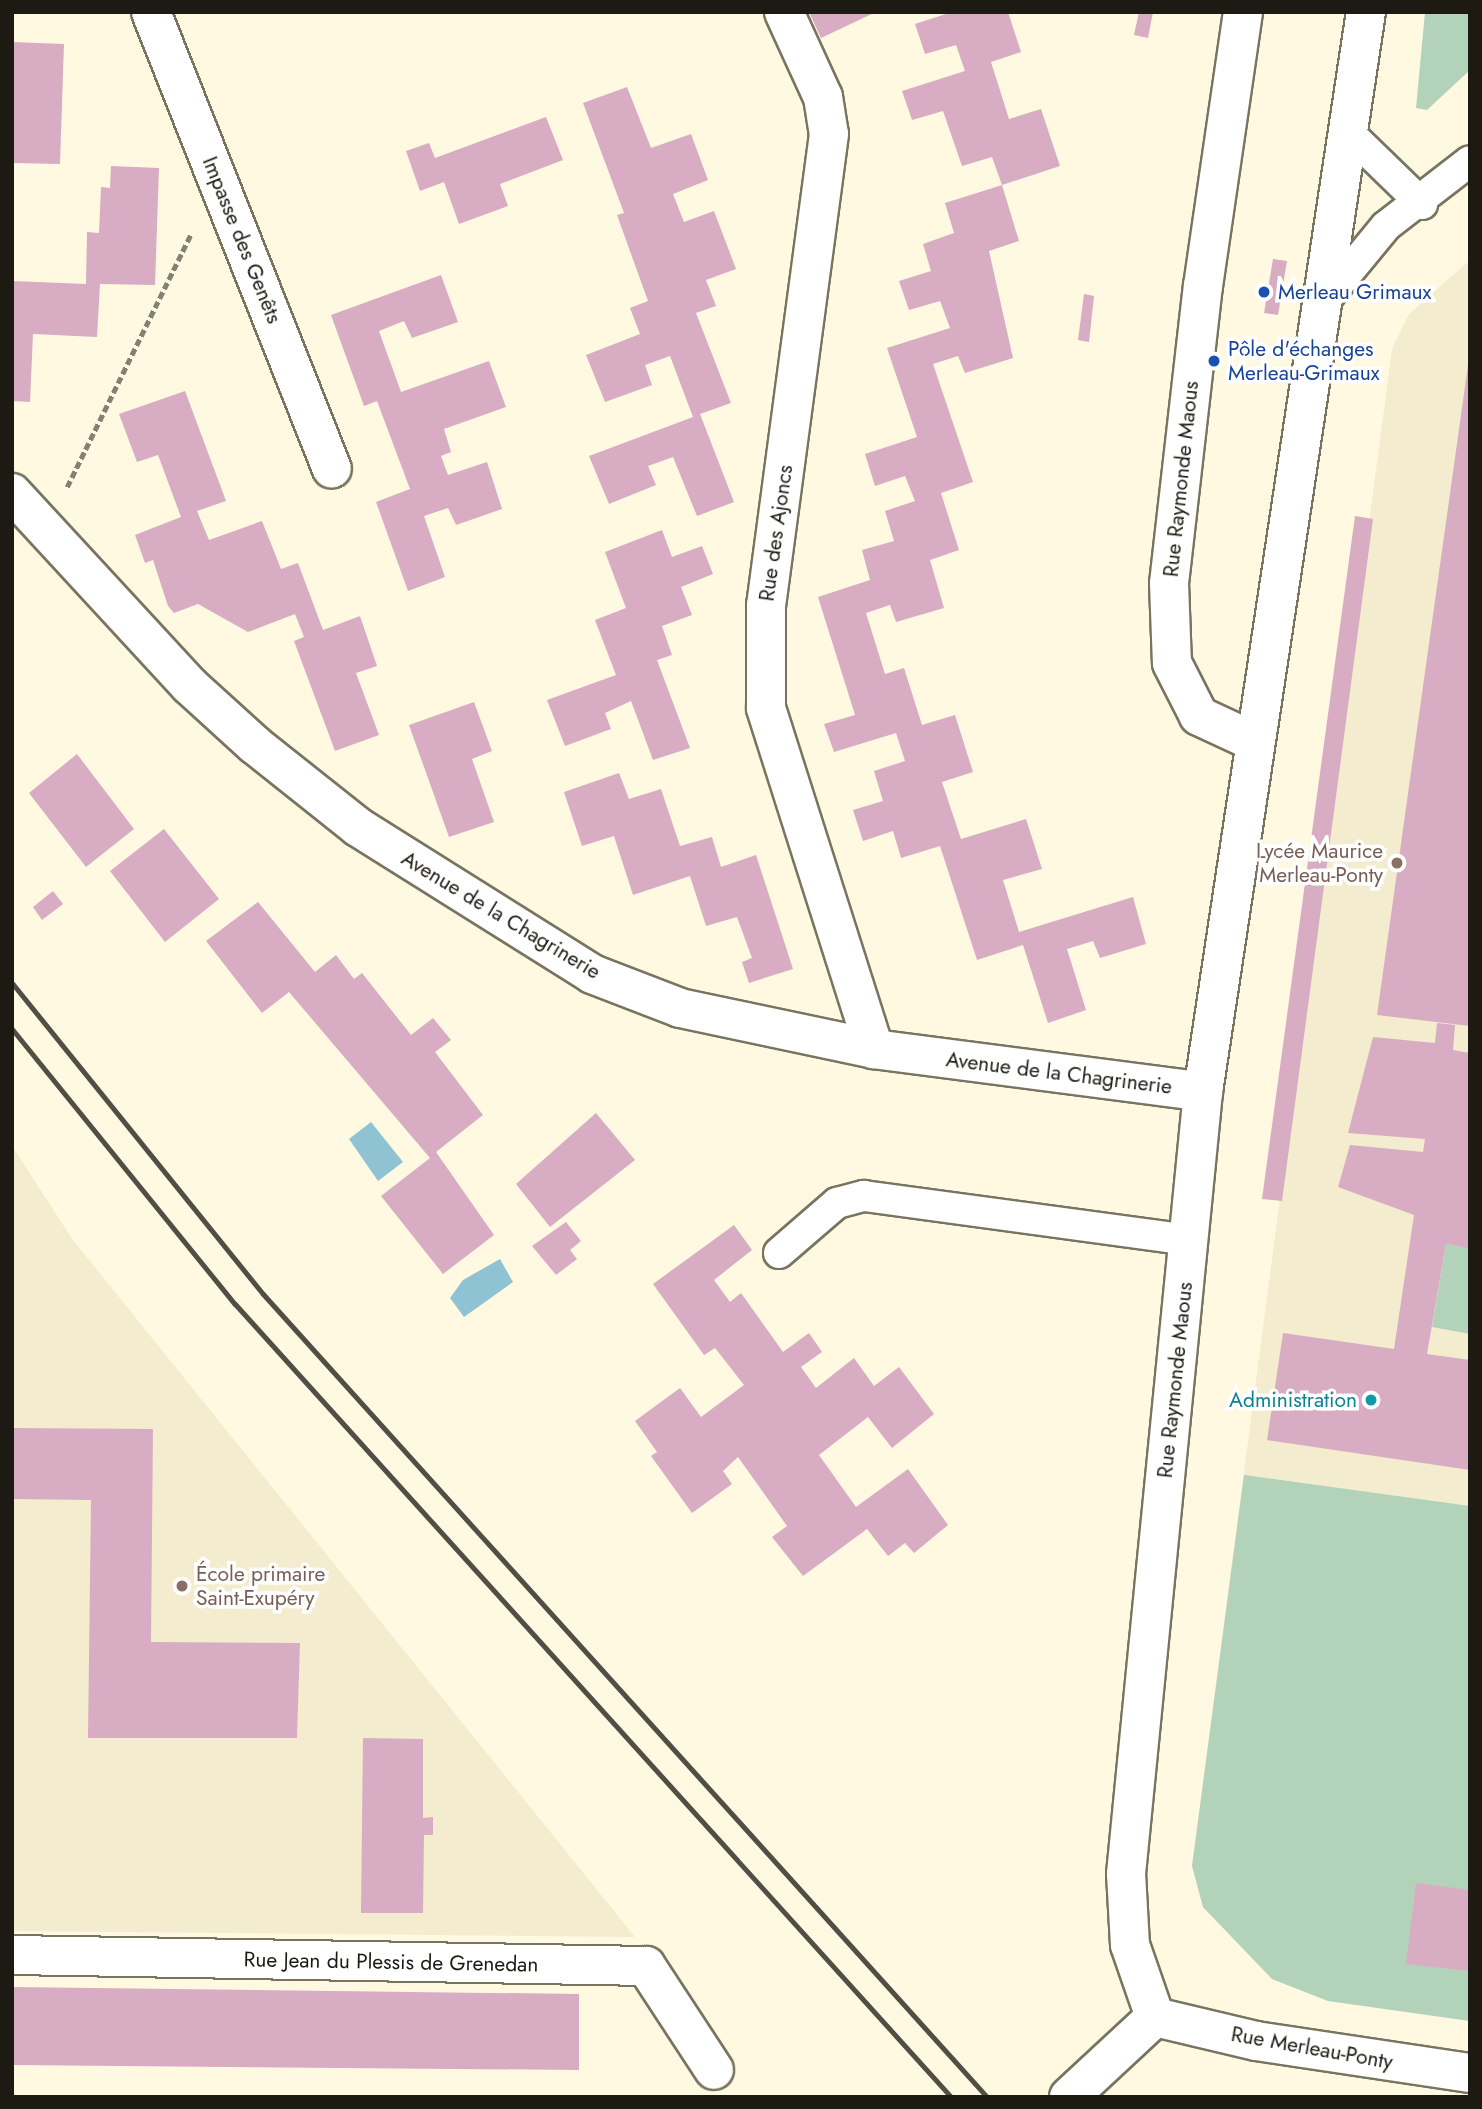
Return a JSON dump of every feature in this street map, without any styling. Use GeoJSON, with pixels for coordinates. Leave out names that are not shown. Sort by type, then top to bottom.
{"type":"FeatureCollection","features":[{"type":"Feature","properties":{"kind":"street","name":"Impasse des Genêts"},"geometry":{"type":"LineString","coordinates":[[151,12],[332,468]]}},
{"type":"Feature","properties":{"kind":"street","name":"Rue des Ajoncs"},"geometry":{"type":"LineString","coordinates":[[784,12],[823,97],[829,134],[766,605],[766,708],[874,1049]]}},
{"type":"Feature","properties":{"kind":"street","name":"Rue Raymonde Maous"},"geometry":{"type":"LineString","coordinates":[[1243,12],[1203,285],[1169,583],[1172,663],[1199,716],[1253,741]]}},
{"type":"Feature","properties":{"kind":"street","name":"Rue Raymonde Maous"},"geometry":{"type":"LineString","coordinates":[[1155,2017],[1130,1945],[1126,1874],[1203,1092],[1253,741],[1326,299],[1366,12]]}},
{"type":"Feature","properties":{"kind":"street","name":"Avenue de la Chagrinerie"},"geometry":{"type":"LineString","coordinates":[[12,493],[189,685],[255,746],[358,827],[580,966],[680,1008],[874,1049],[1203,1092]]}},
{"type":"Feature","properties":{"kind":"street","name":"Rue Jean du Plessis de Grenedan"},"geometry":{"type":"LineString","coordinates":[[12,1955],[646,1966],[714,2070]]}},
{"type":"Feature","properties":{"kind":"street","name":"Rue Merleau-Ponty"},"geometry":{"type":"LineString","coordinates":[[1155,2017],[1256,2041],[1470,2073]]}},
{"type":"Feature","properties":{"kind":"street"},"geometry":{"type":"LineString","coordinates":[[1069,2097],[1155,2017]]}},
{"type":"Feature","properties":{"kind":"lane"},"geometry":{"type":"LineString","coordinates":[[1349,133],[1422,204]]}},
{"type":"Feature","properties":{"kind":"lane"},"geometry":{"type":"LineString","coordinates":[[1326,299],[1386,226],[1422,204],[1470,161]]}},
{"type":"Feature","properties":{"kind":"lane"},"geometry":{"type":"LineString","coordinates":[[779,1253],[838,1203],[864,1196],[1188,1240]]}},
{"type":"Feature","properties":{"kind":"path"},"geometry":{"type":"LineString","coordinates":[[45,531],[218,180]]}},
{"type":"Feature","properties":{"kind":"shaded area","name":"Lycée Maurice Merleau-Ponty"},"geometry":{"type":"Polygon","coordinates":[[[1470,260],[1470,2021],[1328,2001],[1272,1979],[1203,1907],[1192,1866],[1392,349],[1409,314],[1470,260]]]}},
{"type":"Feature","properties":{"kind":"shaded area","name":"École primaire Saint-Exupéry"},"geometry":{"type":"Polygon","coordinates":[[[12,1146],[73,1240],[635,1937],[12,1931],[12,1146]]]}},
{"type":"Feature","properties":{"kind":"green space"},"geometry":{"type":"Polygon","coordinates":[[[1425,12],[1470,12],[1470,70],[1427,110],[1416,108],[1425,12]]]}},
{"type":"Feature","properties":{"kind":"green space"},"geometry":{"type":"Polygon","coordinates":[[[1446,1244],[1470,1249],[1470,1334],[1432,1327],[1446,1244]]]}},
{"type":"Feature","properties":{"kind":"green space"},"geometry":{"type":"Polygon","coordinates":[[[1244,1475],[1470,1506],[1470,2021],[1328,2001],[1272,1979],[1203,1907],[1192,1866],[1244,1475]]]}},
{"type":"Feature","properties":{"kind":"water"},"geometry":{"type":"Polygon","coordinates":[[[371,1122],[403,1162],[378,1181],[349,1139],[371,1122]]]}},
{"type":"Feature","properties":{"kind":"water"},"geometry":{"type":"Polygon","coordinates":[[[500,1259],[513,1282],[464,1317],[450,1298],[463,1280],[500,1259]]]}},
{"type":"Feature","properties":{"kind":"building"},"geometry":{"type":"Polygon","coordinates":[[[809,12],[876,12],[821,38],[809,12]]]}},
{"type":"Feature","properties":{"kind":"building"},"geometry":{"type":"Polygon","coordinates":[[[952,12],[1008,12],[1021,52],[991,62],[1009,119],[1041,109],[1060,166],[1002,185],[992,157],[962,166],[943,111],[912,120],[902,91],[965,71],[956,45],[925,54],[915,24],[952,12]]]}},
{"type":"Feature","properties":{"kind":"building"},"geometry":{"type":"Polygon","coordinates":[[[1139,12],[1153,12],[1148,38],[1134,35],[1139,12]]]}},
{"type":"Feature","properties":{"kind":"building"},"geometry":{"type":"Polygon","coordinates":[[[12,42],[64,44],[60,164],[13,163],[12,42]]]}},
{"type":"Feature","properties":{"kind":"building"},"geometry":{"type":"Polygon","coordinates":[[[627,87],[651,148],[691,134],[708,180],[673,194],[684,222],[714,211],[736,269],[706,280],[716,306],[696,313],[731,403],[700,414],[734,502],[697,516],[673,457],[648,466],[656,485],[609,504],[589,456],[693,417],[670,356],[645,365],[652,385],[605,402],[586,355],[640,334],[630,308],[648,301],[617,215],[624,213],[583,103],[627,87]]]}},
{"type":"Feature","properties":{"kind":"building"},"geometry":{"type":"Polygon","coordinates":[[[546,117],[563,160],[500,184],[508,206],[459,224],[444,182],[420,191],[406,151],[429,143],[435,158],[546,117]]]}},
{"type":"Feature","properties":{"kind":"building"},"geometry":{"type":"Polygon","coordinates":[[[111,166],[159,168],[155,285],[100,284],[97,337],[33,334],[30,402],[12,401],[12,281],[86,284],[87,232],[99,233],[101,187],[110,188],[111,166]]]}},
{"type":"Feature","properties":{"kind":"building"},"geometry":{"type":"Polygon","coordinates":[[[1002,185],[1019,241],[989,251],[1013,358],[965,373],[958,356],[933,364],[973,482],[941,493],[959,550],[930,560],[944,608],[896,622],[890,605],[866,613],[885,674],[904,668],[922,725],[955,715],[973,772],[942,782],[961,839],[1026,819],[1042,869],[1003,880],[1019,932],[1133,897],[1146,944],[1100,958],[1093,941],[1067,949],[1086,1010],[1048,1023],[1023,945],[977,960],[940,846],[901,858],[893,831],[863,841],[853,810],[883,801],[874,771],[905,761],[896,733],[834,752],[824,724],[855,715],[818,597],[870,580],[862,550],[894,541],[885,511],[915,501],[905,476],[875,486],[865,454],[917,437],[887,348],[950,328],[940,301],[909,310],[899,281],[931,271],[923,244],[954,233],[945,203],[1002,185]]]}},
{"type":"Feature","properties":{"kind":"building"},"geometry":{"type":"Polygon","coordinates":[[[1273,259],[1287,261],[1278,315],[1264,313],[1273,259]]]}},
{"type":"Feature","properties":{"kind":"building"},"geometry":{"type":"Polygon","coordinates":[[[441,275],[458,322],[412,338],[404,321],[379,331],[401,392],[489,361],[506,407],[444,429],[451,452],[441,456],[448,475],[487,462],[502,509],[456,525],[448,508],[424,516],[445,577],[408,591],[376,502],[410,489],[377,401],[364,406],[331,315],[441,275]]]}},
{"type":"Feature","properties":{"kind":"building"},"geometry":{"type":"Polygon","coordinates":[[[1084,294],[1094,296],[1089,342],[1078,340],[1084,294]]]}},
{"type":"Feature","properties":{"kind":"building"},"geometry":{"type":"Polygon","coordinates":[[[1470,365],[1470,1026],[1377,1015],[1470,365]]]}},
{"type":"Feature","properties":{"kind":"building"},"geometry":{"type":"Polygon","coordinates":[[[185,391],[226,501],[197,511],[209,540],[262,521],[281,569],[298,563],[323,630],[360,616],[377,666],[356,673],[379,735],[335,751],[294,641],[304,637],[295,614],[248,632],[198,604],[174,613],[168,606],[153,560],[145,563],[135,535],[181,517],[158,455],[137,462],[119,414],[185,391]]]}},
{"type":"Feature","properties":{"kind":"building"},"geometry":{"type":"Polygon","coordinates":[[[1355,516],[1373,519],[1282,1201],[1262,1199],[1355,516]]]}},
{"type":"Feature","properties":{"kind":"building"},"geometry":{"type":"Polygon","coordinates":[[[662,530],[672,557],[702,546],[713,574],[681,587],[692,615],[662,626],[672,655],[657,660],[690,748],[653,760],[631,701],[605,713],[611,729],[565,746],[547,700],[616,675],[595,620],[626,608],[605,552],[662,530]]]}},
{"type":"Feature","properties":{"kind":"building"},"geometry":{"type":"Polygon","coordinates":[[[474,702],[492,751],[472,759],[494,822],[449,837],[409,725],[474,702]]]}},
{"type":"Feature","properties":{"kind":"building"},"geometry":{"type":"Polygon","coordinates":[[[77,754],[134,829],[86,867],[29,793],[77,754]]]}},
{"type":"Feature","properties":{"kind":"building"},"geometry":{"type":"Polygon","coordinates":[[[619,773],[629,799],[661,789],[680,846],[712,837],[721,867],[756,855],[793,969],[749,983],[742,962],[752,958],[737,917],[706,926],[690,876],[633,895],[614,836],[582,846],[564,792],[619,773]]]}},
{"type":"Feature","properties":{"kind":"building"},"geometry":{"type":"Polygon","coordinates":[[[164,829],[219,899],[165,942],[110,871],[164,829]]]}},
{"type":"Feature","properties":{"kind":"building"},"geometry":{"type":"Polygon","coordinates":[[[53,891],[63,904],[42,920],[33,907],[53,891]]]}},
{"type":"Feature","properties":{"kind":"building"},"geometry":{"type":"Polygon","coordinates":[[[258,902],[315,972],[336,955],[354,979],[362,973],[411,1035],[433,1018],[451,1040],[435,1052],[483,1115],[436,1152],[494,1235],[443,1274],[381,1196],[430,1158],[289,992],[262,1013],[206,941],[258,902]]]}},
{"type":"Feature","properties":{"kind":"building"},"geometry":{"type":"Polygon","coordinates":[[[1437,1023],[1455,1025],[1453,1050],[1470,1053],[1470,1249],[1446,1244],[1427,1354],[1470,1360],[1470,1470],[1267,1440],[1283,1333],[1394,1349],[1414,1215],[1338,1187],[1350,1145],[1423,1152],[1425,1139],[1348,1133],[1373,1037],[1435,1043],[1437,1023]]]}},
{"type":"Feature","properties":{"kind":"building"},"geometry":{"type":"Polygon","coordinates":[[[596,1113],[635,1160],[550,1227],[516,1184],[596,1113]]]}},
{"type":"Feature","properties":{"kind":"building"},"geometry":{"type":"Polygon","coordinates":[[[566,1222],[581,1241],[570,1250],[577,1259],[556,1275],[532,1246],[566,1222]]]}},
{"type":"Feature","properties":{"kind":"building"},"geometry":{"type":"Polygon","coordinates":[[[734,1225],[752,1250],[714,1280],[730,1302],[741,1293],[783,1352],[809,1333],[822,1352],[801,1367],[816,1388],[854,1358],[874,1386],[899,1367],[934,1414],[892,1448],[868,1417],[819,1455],[856,1507],[908,1469],[948,1525],[914,1553],[905,1543],[888,1556],[867,1529],[803,1576],[772,1537],[787,1526],[738,1457],[723,1471],[732,1484],[692,1513],[651,1456],[657,1452],[635,1421],[680,1388],[701,1417],[744,1385],[715,1348],[704,1355],[653,1284],[734,1225]]]}},
{"type":"Feature","properties":{"kind":"building"},"geometry":{"type":"Polygon","coordinates":[[[12,1428],[153,1429],[151,1642],[300,1643],[297,1738],[88,1738],[91,1500],[12,1499],[12,1428]]]}},
{"type":"Feature","properties":{"kind":"building"},"geometry":{"type":"Polygon","coordinates":[[[363,1738],[423,1739],[423,1818],[433,1817],[433,1835],[424,1835],[423,1913],[361,1913],[363,1738]]]}},
{"type":"Feature","properties":{"kind":"building"},"geometry":{"type":"Polygon","coordinates":[[[1416,1883],[1470,1890],[1470,1971],[1406,1964],[1416,1883]]]}},
{"type":"Feature","properties":{"kind":"building"},"geometry":{"type":"Polygon","coordinates":[[[12,1987],[579,1994],[579,2070],[12,2065],[12,1987]]]}},
{"type":"Feature","properties":{"kind":"railway"},"geometry":{"type":"LineString","coordinates":[[12,983],[263,1294],[987,2097]]}},
{"type":"Feature","properties":{"kind":"railway"},"geometry":{"type":"LineString","coordinates":[[12,1029],[235,1304],[951,2097]]}},
{"type":"Feature","properties":{"kind":"place","name":"Merleau Grimaux"},"geometry":{"type":"Point","coordinates":[1264,292]}},
{"type":"Feature","properties":{"kind":"place","name":"Pôle d'échanges Merleau-Grimaux"},"geometry":{"type":"Point","coordinates":[1214,361]}},
{"type":"Feature","properties":{"kind":"place","name":"Lycée Maurice Merleau-Ponty"},"geometry":{"type":"Point","coordinates":[1397,863]}},
{"type":"Feature","properties":{"kind":"place","name":"Administration"},"geometry":{"type":"Point","coordinates":[1371,1400]}},
{"type":"Feature","properties":{"kind":"place","name":"École primaire Saint-Exupéry"},"geometry":{"type":"Point","coordinates":[182,1586]}}]}
